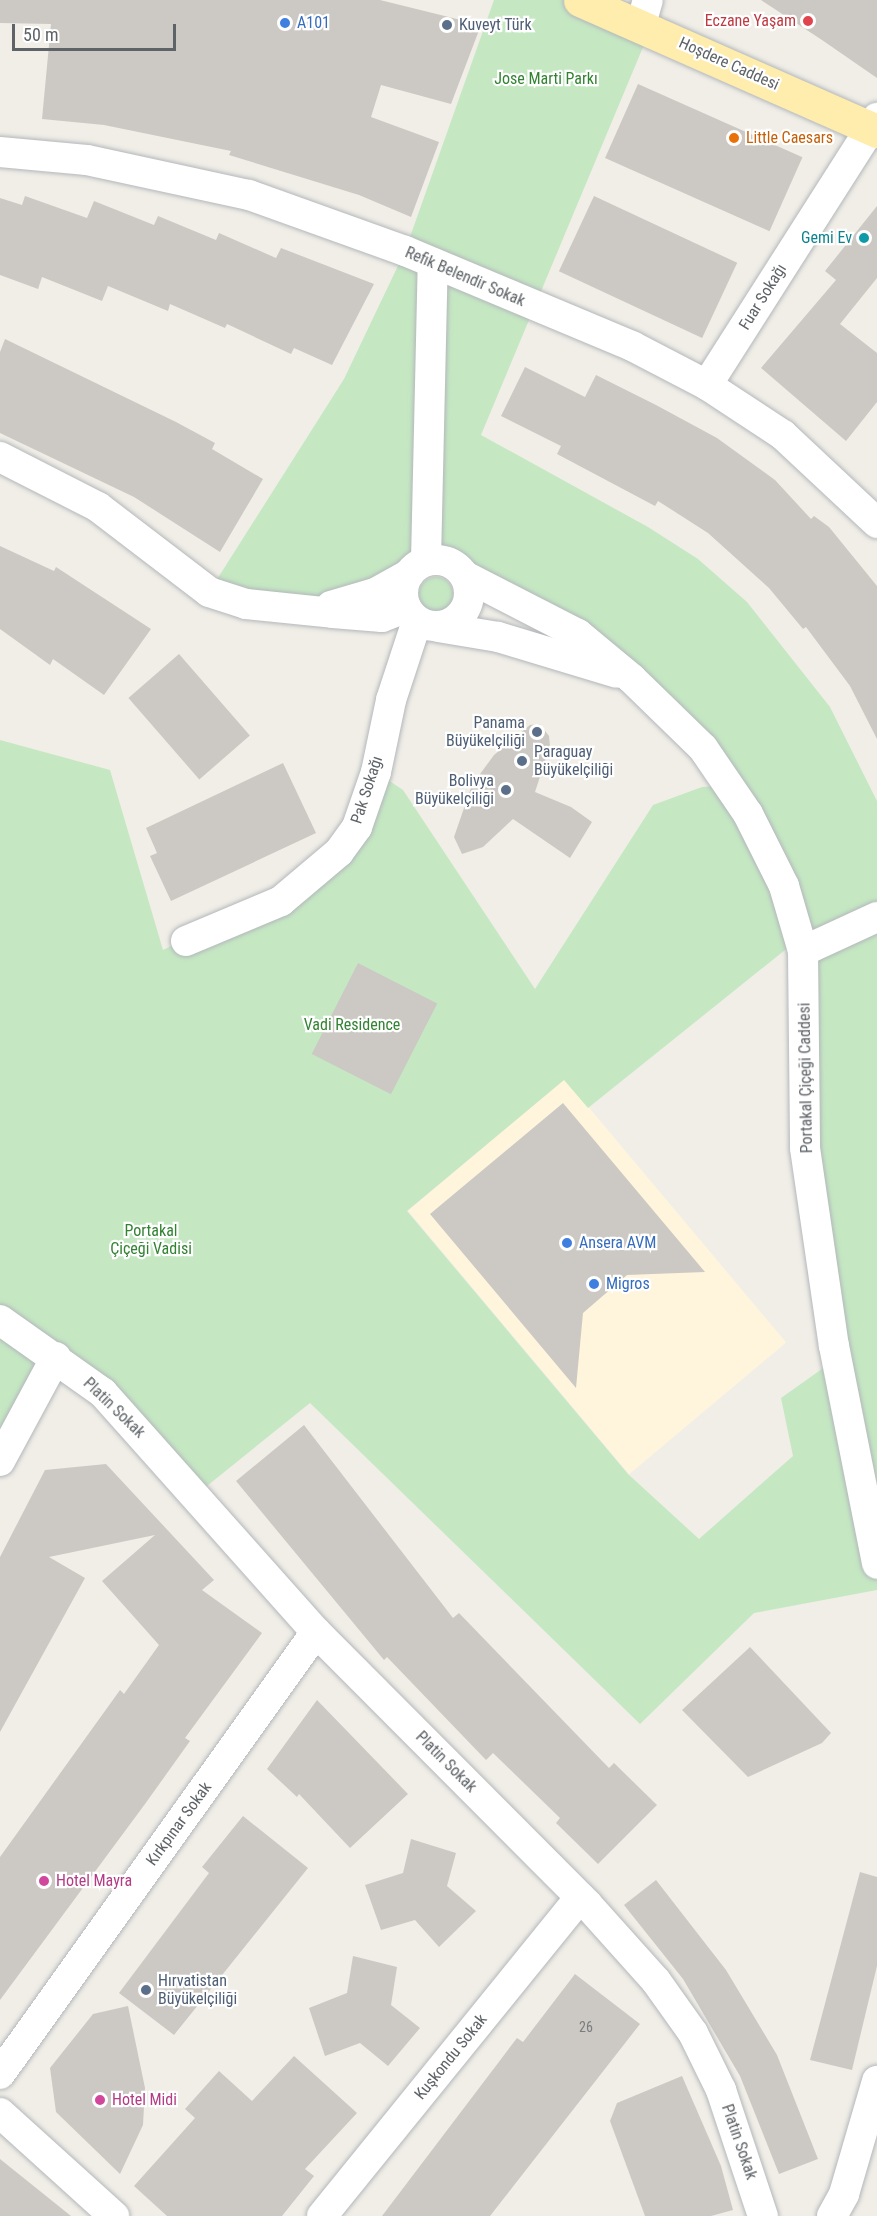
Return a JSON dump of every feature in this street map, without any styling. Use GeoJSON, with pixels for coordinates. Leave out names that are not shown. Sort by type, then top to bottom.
{"type":"FeatureCollection","features":[{"type":"Feature","properties":{"kind":"main road","name":"Hoşdere Caddesi"},"geometry":{"type":"LineString","coordinates":[[580,0],[629,9],[875,125]]}},
{"type":"Feature","properties":{"kind":"street","name":"Fuar Sokağı"},"geometry":{"type":"LineString","coordinates":[[707,385],[875,125]]}},
{"type":"Feature","properties":{"kind":"street","name":"Refik Belendir Sokak"},"geometry":{"type":"LineString","coordinates":[[0,152],[87,160],[238,192],[433,263],[632,346],[707,385],[783,435],[877,523]]}},
{"type":"Feature","properties":{"kind":"street"},"geometry":{"type":"LineString","coordinates":[[420,619],[402,591],[418,568],[433,263]]}},
{"type":"Feature","properties":{"kind":"street","name":"Portakal Çiçeği Caddesi"},"geometry":{"type":"LineString","coordinates":[[0,457],[108,513],[209,592],[246,604],[420,619],[449,624],[465,609],[469,587],[465,576]]}},
{"type":"Feature","properties":{"kind":"street","name":"Portakal Çiçeği Caddesi"},"geometry":{"type":"LineString","coordinates":[[309,611],[375,593],[418,568],[448,562],[465,576],[578,634],[631,678],[703,748],[748,814],[784,886],[803,951],[805,1148],[834,1346],[877,1564]]}},
{"type":"Feature","properties":{"kind":"street","name":"Portakal Çiçeği Caddesi"},"geometry":{"type":"LineString","coordinates":[[420,619],[498,637],[631,678]]}},
{"type":"Feature","properties":{"kind":"street","name":"Pak Sokağı"},"geometry":{"type":"LineString","coordinates":[[186,941],[281,901],[339,852],[357,827],[376,772],[391,700],[420,619]]}},
{"type":"Feature","properties":{"kind":"street"},"geometry":{"type":"LineString","coordinates":[[803,951],[877,917]]}},
{"type":"Feature","properties":{"kind":"street","name":"Platin Sokak"},"geometry":{"type":"LineString","coordinates":[[0,1320],[56,1357],[103,1393],[316,1632],[580,1897],[656,1981],[693,2033],[721,2090],[763,2216]]}},
{"type":"Feature","properties":{"kind":"street"},"geometry":{"type":"LineString","coordinates":[[0,1461],[56,1357]]}},
{"type":"Feature","properties":{"kind":"street","name":"Kırkpınar Sokak"},"geometry":{"type":"LineString","coordinates":[[0,2074],[316,1632]]}},
{"type":"Feature","properties":{"kind":"street","name":"Kuşkondu Sokak"},"geometry":{"type":"LineString","coordinates":[[322,2216],[580,1897]]}},
{"type":"Feature","properties":{"kind":"street"},"geometry":{"type":"LineString","coordinates":[[832,2216],[844,2194],[877,2081]]}},
{"type":"Feature","properties":{"kind":"street"},"geometry":{"type":"LineString","coordinates":[[0,2113],[114,2216]]}},
{"type":"Feature","properties":{"kind":"shaded area"},"geometry":{"type":"Polygon","coordinates":[[[565,1079],[786,1343],[629,1474],[408,1211],[565,1079]]]}},
{"type":"Feature","properties":{"kind":"green space"},"geometry":{"type":"Polygon","coordinates":[[[494,0],[580,0],[651,28],[481,435],[648,527],[698,559],[747,602],[830,707],[877,801],[877,1590],[754,1613],[640,1724],[310,1403],[197,1494],[56,1357],[0,1461],[0,740],[110,770],[163,950],[316,875],[376,772],[403,790],[535,989],[653,805],[702,787],[731,785],[690,731],[448,562],[437,560],[343,603],[209,592],[344,379],[405,251],[494,0]],[[800,938],[588,1108],[564,1080],[407,1211],[628,1474],[699,1539],[793,1456],[781,1398],[836,1359],[800,938]]]}},
{"type":"Feature","properties":{"kind":"green space"},"geometry":{"type":"Polygon","coordinates":[[[436,577],[448,582],[453,594],[448,606],[436,611],[424,606],[419,594],[424,582],[436,577]]]}},
{"type":"Feature","properties":{"kind":"building"},"geometry":{"type":"Polygon","coordinates":[[[0,0],[380,0],[481,25],[451,104],[381,85],[371,117],[439,142],[411,217],[359,195],[229,155],[231,151],[104,125],[42,119],[51,24],[0,23],[0,0]]]}},
{"type":"Feature","properties":{"kind":"building"},"geometry":{"type":"Polygon","coordinates":[[[761,0],[877,0],[877,78],[822,40],[761,0]]]}},
{"type":"Feature","properties":{"kind":"building"},"geometry":{"type":"Polygon","coordinates":[[[638,84],[802,157],[769,231],[605,158],[638,84]]]}},
{"type":"Feature","properties":{"kind":"building"},"geometry":{"type":"Polygon","coordinates":[[[25,196],[87,218],[94,201],[154,225],[158,216],[216,240],[219,233],[276,258],[281,248],[374,284],[332,365],[294,348],[291,354],[227,324],[225,328],[170,304],[168,311],[108,286],[102,301],[42,277],[38,289],[0,275],[0,198],[22,205],[25,196]]]}},
{"type":"Feature","properties":{"kind":"building"},"geometry":{"type":"Polygon","coordinates":[[[594,196],[737,263],[702,338],[559,271],[594,196]]]}},
{"type":"Feature","properties":{"kind":"building"},"geometry":{"type":"Polygon","coordinates":[[[877,206],[877,278],[840,324],[877,353],[877,402],[846,441],[761,368],[836,280],[825,271],[877,206]]]}},
{"type":"Feature","properties":{"kind":"building"},"geometry":{"type":"Polygon","coordinates":[[[5,339],[215,443],[212,449],[263,479],[220,552],[134,497],[0,433],[0,352],[5,339]]]}},
{"type":"Feature","properties":{"kind":"building"},"geometry":{"type":"Polygon","coordinates":[[[525,367],[585,397],[596,375],[656,405],[717,438],[775,480],[811,519],[814,516],[829,527],[877,586],[877,739],[850,686],[806,627],[803,629],[769,588],[708,533],[658,501],[655,506],[557,454],[561,446],[501,416],[525,367]]]}},
{"type":"Feature","properties":{"kind":"building"},"geometry":{"type":"Polygon","coordinates":[[[0,546],[54,571],[56,567],[151,629],[104,695],[53,659],[50,665],[0,629],[0,546]]]}},
{"type":"Feature","properties":{"kind":"building"},"geometry":{"type":"Polygon","coordinates":[[[179,654],[250,736],[199,779],[128,698],[179,654]]]}},
{"type":"Feature","properties":{"kind":"building"},"geometry":{"type":"Polygon","coordinates":[[[540,724],[549,736],[550,746],[535,792],[571,807],[592,822],[570,858],[513,819],[483,847],[462,854],[454,837],[472,785],[494,755],[530,725],[540,724]]]}},
{"type":"Feature","properties":{"kind":"building"},"geometry":{"type":"Polygon","coordinates":[[[283,763],[316,833],[171,901],[150,856],[157,853],[146,828],[283,763]]]}},
{"type":"Feature","properties":{"kind":"building"},"geometry":{"type":"Polygon","coordinates":[[[358,963],[437,1003],[391,1094],[312,1054],[358,963]]]}},
{"type":"Feature","properties":{"kind":"building","name":"Ansera AVM"},"geometry":{"type":"Polygon","coordinates":[[[563,1103],[705,1272],[627,1275],[583,1313],[576,1388],[430,1214],[563,1103]]]}},
{"type":"Feature","properties":{"kind":"building"},"geometry":{"type":"Polygon","coordinates":[[[304,1425],[453,1618],[459,1613],[609,1768],[614,1763],[657,1805],[598,1864],[556,1823],[560,1818],[493,1753],[486,1760],[387,1657],[384,1660],[236,1481],[304,1425]]]}},
{"type":"Feature","properties":{"kind":"building"},"geometry":{"type":"Polygon","coordinates":[[[106,1464],[214,1580],[202,1590],[262,1633],[185,1738],[190,1741],[0,2000],[0,1857],[120,1690],[124,1694],[159,1645],[102,1581],[155,1535],[49,1557],[85,1578],[0,1732],[0,1557],[45,1470],[106,1464]]]}},
{"type":"Feature","properties":{"kind":"building"},"geometry":{"type":"Polygon","coordinates":[[[750,1647],[831,1733],[822,1743],[748,1777],[682,1710],[750,1647]]]}},
{"type":"Feature","properties":{"kind":"building"},"geometry":{"type":"Polygon","coordinates":[[[317,1700],[408,1794],[350,1848],[299,1794],[297,1797],[267,1769],[317,1700]]]}},
{"type":"Feature","properties":{"kind":"building"},"geometry":{"type":"Polygon","coordinates":[[[243,1816],[308,1868],[174,2035],[119,1993],[209,1873],[202,1867],[243,1816]]]}},
{"type":"Feature","properties":{"kind":"building"},"geometry":{"type":"Polygon","coordinates":[[[411,1839],[456,1853],[447,1886],[476,1911],[439,1947],[415,1920],[381,1930],[365,1885],[403,1873],[411,1839]]]}},
{"type":"Feature","properties":{"kind":"building"},"geometry":{"type":"Polygon","coordinates":[[[860,1872],[877,1877],[877,1966],[852,2070],[810,2060],[860,1872]]]}},
{"type":"Feature","properties":{"kind":"building"},"geometry":{"type":"Polygon","coordinates":[[[656,1880],[726,1970],[777,2055],[818,2159],[779,2174],[740,2076],[683,1979],[624,1905],[656,1880]]]}},
{"type":"Feature","properties":{"kind":"building"},"geometry":{"type":"Polygon","coordinates":[[[353,1956],[397,1967],[391,2005],[420,2028],[388,2066],[360,2043],[325,2056],[309,2008],[347,1993],[353,1956]]]}},
{"type":"Feature","properties":{"kind":"building"},"geometry":{"type":"Polygon","coordinates":[[[575,1974],[640,2024],[490,2216],[382,2216],[517,2038],[523,2042],[575,1974]]]}},
{"type":"Feature","properties":{"kind":"building","name":"Hotel Midi"},"geometry":{"type":"Polygon","coordinates":[[[128,2006],[145,2088],[143,2125],[120,2174],[56,2112],[50,2068],[93,2014],[128,2006]]]}},
{"type":"Feature","properties":{"kind":"building"},"geometry":{"type":"Polygon","coordinates":[[[294,2056],[357,2113],[305,2169],[314,2176],[282,2216],[167,2216],[134,2186],[195,2118],[185,2109],[219,2071],[252,2101],[294,2056]]]}},
{"type":"Feature","properties":{"kind":"building"},"geometry":{"type":"Polygon","coordinates":[[[682,2076],[721,2166],[733,2210],[711,2216],[645,2216],[610,2121],[617,2103],[682,2076]]]}},
{"type":"Feature","properties":{"kind":"building"},"geometry":{"type":"Polygon","coordinates":[[[0,2159],[71,2216],[0,2216],[0,2159]]]}},
{"type":"Feature","properties":{"kind":"place","name":"Eczane Yaşam"},"geometry":{"type":"Point","coordinates":[808,21]}},
{"type":"Feature","properties":{"kind":"place","name":"A101"},"geometry":{"type":"Point","coordinates":[285,23]}},
{"type":"Feature","properties":{"kind":"place","name":"Kuveyt Türk"},"geometry":{"type":"Point","coordinates":[447,25]}},
{"type":"Feature","properties":{"kind":"place","name":"Little Caesars"},"geometry":{"type":"Point","coordinates":[734,138]}},
{"type":"Feature","properties":{"kind":"place","name":"Gemi Ev"},"geometry":{"type":"Point","coordinates":[864,238]}},
{"type":"Feature","properties":{"kind":"place","name":"Panama Büyükelçiliği"},"geometry":{"type":"Point","coordinates":[537,732]}},
{"type":"Feature","properties":{"kind":"place","name":"Paraguay Büyükelçiliği"},"geometry":{"type":"Point","coordinates":[522,761]}},
{"type":"Feature","properties":{"kind":"place","name":"Bolivya Büyükelçiliği"},"geometry":{"type":"Point","coordinates":[506,790]}},
{"type":"Feature","properties":{"kind":"place","name":"Ansera AVM"},"geometry":{"type":"Point","coordinates":[567,1243]}},
{"type":"Feature","properties":{"kind":"place","name":"Migros"},"geometry":{"type":"Point","coordinates":[594,1284]}},
{"type":"Feature","properties":{"kind":"place","name":"Hotel Mayra"},"geometry":{"type":"Point","coordinates":[44,1881]}},
{"type":"Feature","properties":{"kind":"place","name":"Hırvatistan Büyükelçiliği"},"geometry":{"type":"Point","coordinates":[146,1990]}},
{"type":"Feature","properties":{"kind":"place","name":"Hotel Midi"},"geometry":{"type":"Point","coordinates":[100,2100]}},
{"type":"Feature","properties":{"kind":"park label","name":"Jose Marti Parkı"},"geometry":{"type":"Point","coordinates":[546,79]}},
{"type":"Feature","properties":{"kind":"park label","name":"Vadi Residence"},"geometry":{"type":"Point","coordinates":[352,1025]}},
{"type":"Feature","properties":{"kind":"park label","name":"Portakal Çiçeği Vadisi"},"geometry":{"type":"Point","coordinates":[151,1240]}}]}
